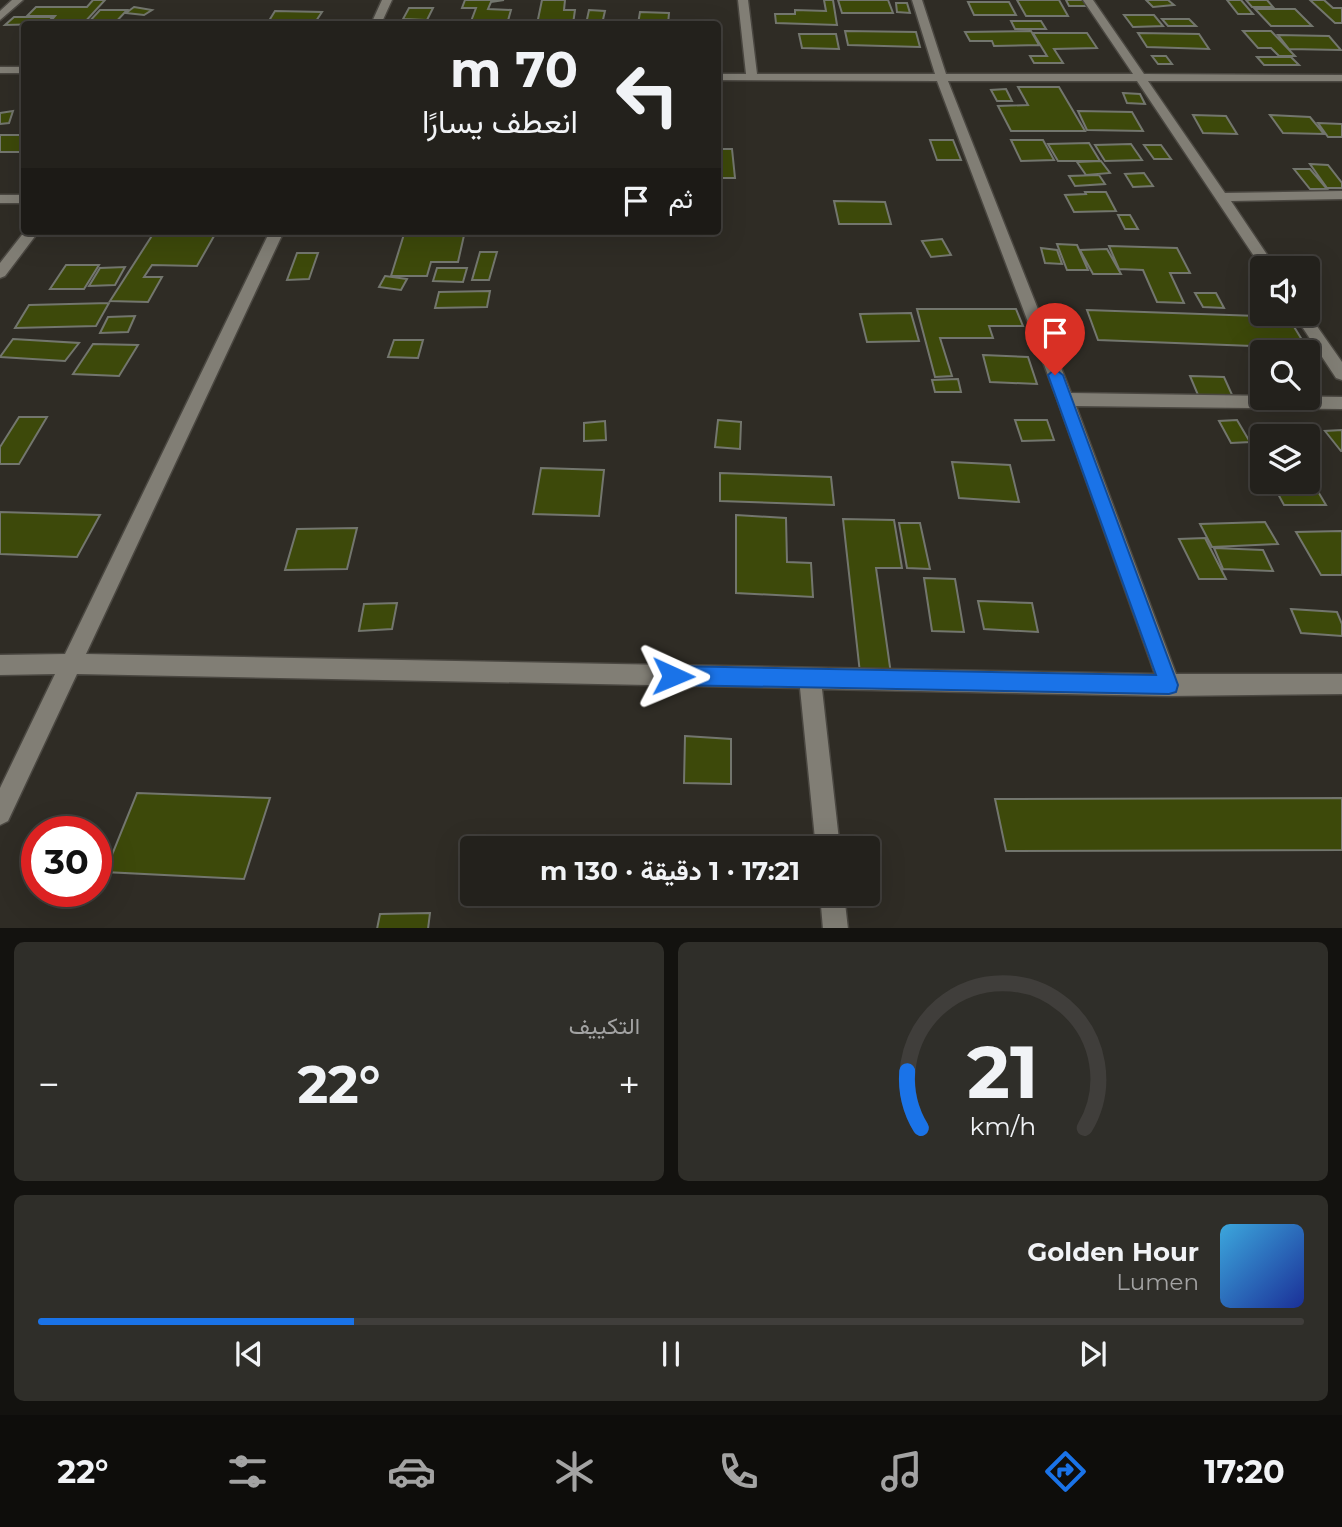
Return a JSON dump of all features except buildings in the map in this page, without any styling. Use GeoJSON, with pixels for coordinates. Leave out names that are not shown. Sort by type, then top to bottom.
{"type":"FeatureCollection","features":[{"type":"Feature","properties":{"kind":"street"},"geometry":{"type":"LineString","coordinates":[[0,17],[18,0]]}},
{"type":"Feature","properties":{"kind":"street"},"geometry":{"type":"LineString","coordinates":[[377,21],[387,0]]}},
{"type":"Feature","properties":{"kind":"street"},"geometry":{"type":"LineString","coordinates":[[743,0],[752,78]]}},
{"type":"Feature","properties":{"kind":"street"},"geometry":{"type":"LineString","coordinates":[[917,0],[942,79],[1065,399],[1169,685]]}},
{"type":"Feature","properties":{"kind":"street"},"geometry":{"type":"LineString","coordinates":[[1088,0],[1261,256]]}},
{"type":"Feature","properties":{"kind":"street"},"geometry":{"type":"LineString","coordinates":[[0,70],[21,71]]}},
{"type":"Feature","properties":{"kind":"street"},"geometry":{"type":"LineString","coordinates":[[721,77],[1342,79]]}},
{"type":"Feature","properties":{"kind":"street"},"geometry":{"type":"LineString","coordinates":[[1220,197],[1342,194]]}},
{"type":"Feature","properties":{"kind":"street"},"geometry":{"type":"LineString","coordinates":[[0,199],[21,199]]}},
{"type":"Feature","properties":{"kind":"street"},"geometry":{"type":"LineString","coordinates":[[0,273],[29,235]]}},
{"type":"Feature","properties":{"kind":"street"},"geometry":{"type":"LineString","coordinates":[[0,813],[275,235]]}},
{"type":"Feature","properties":{"kind":"street"},"geometry":{"type":"LineString","coordinates":[[1309,326],[1342,374]]}},
{"type":"Feature","properties":{"kind":"street"},"geometry":{"type":"LineString","coordinates":[[1065,399],[1342,403]]}},
{"type":"Feature","properties":{"kind":"street"},"geometry":{"type":"LineString","coordinates":[[0,665],[71,664],[1169,685],[1342,684]]}},
{"type":"Feature","properties":{"kind":"street"},"geometry":{"type":"LineString","coordinates":[[810,679],[827,836]]}},
{"type":"Feature","properties":{"kind":"street"},"geometry":{"type":"LineString","coordinates":[[833,906],[836,928]]}},
{"type":"Feature","properties":{"kind":"route"},"geometry":{"type":"LineString","coordinates":[[673,676],[1169,685],[1055,375]]}}]}
